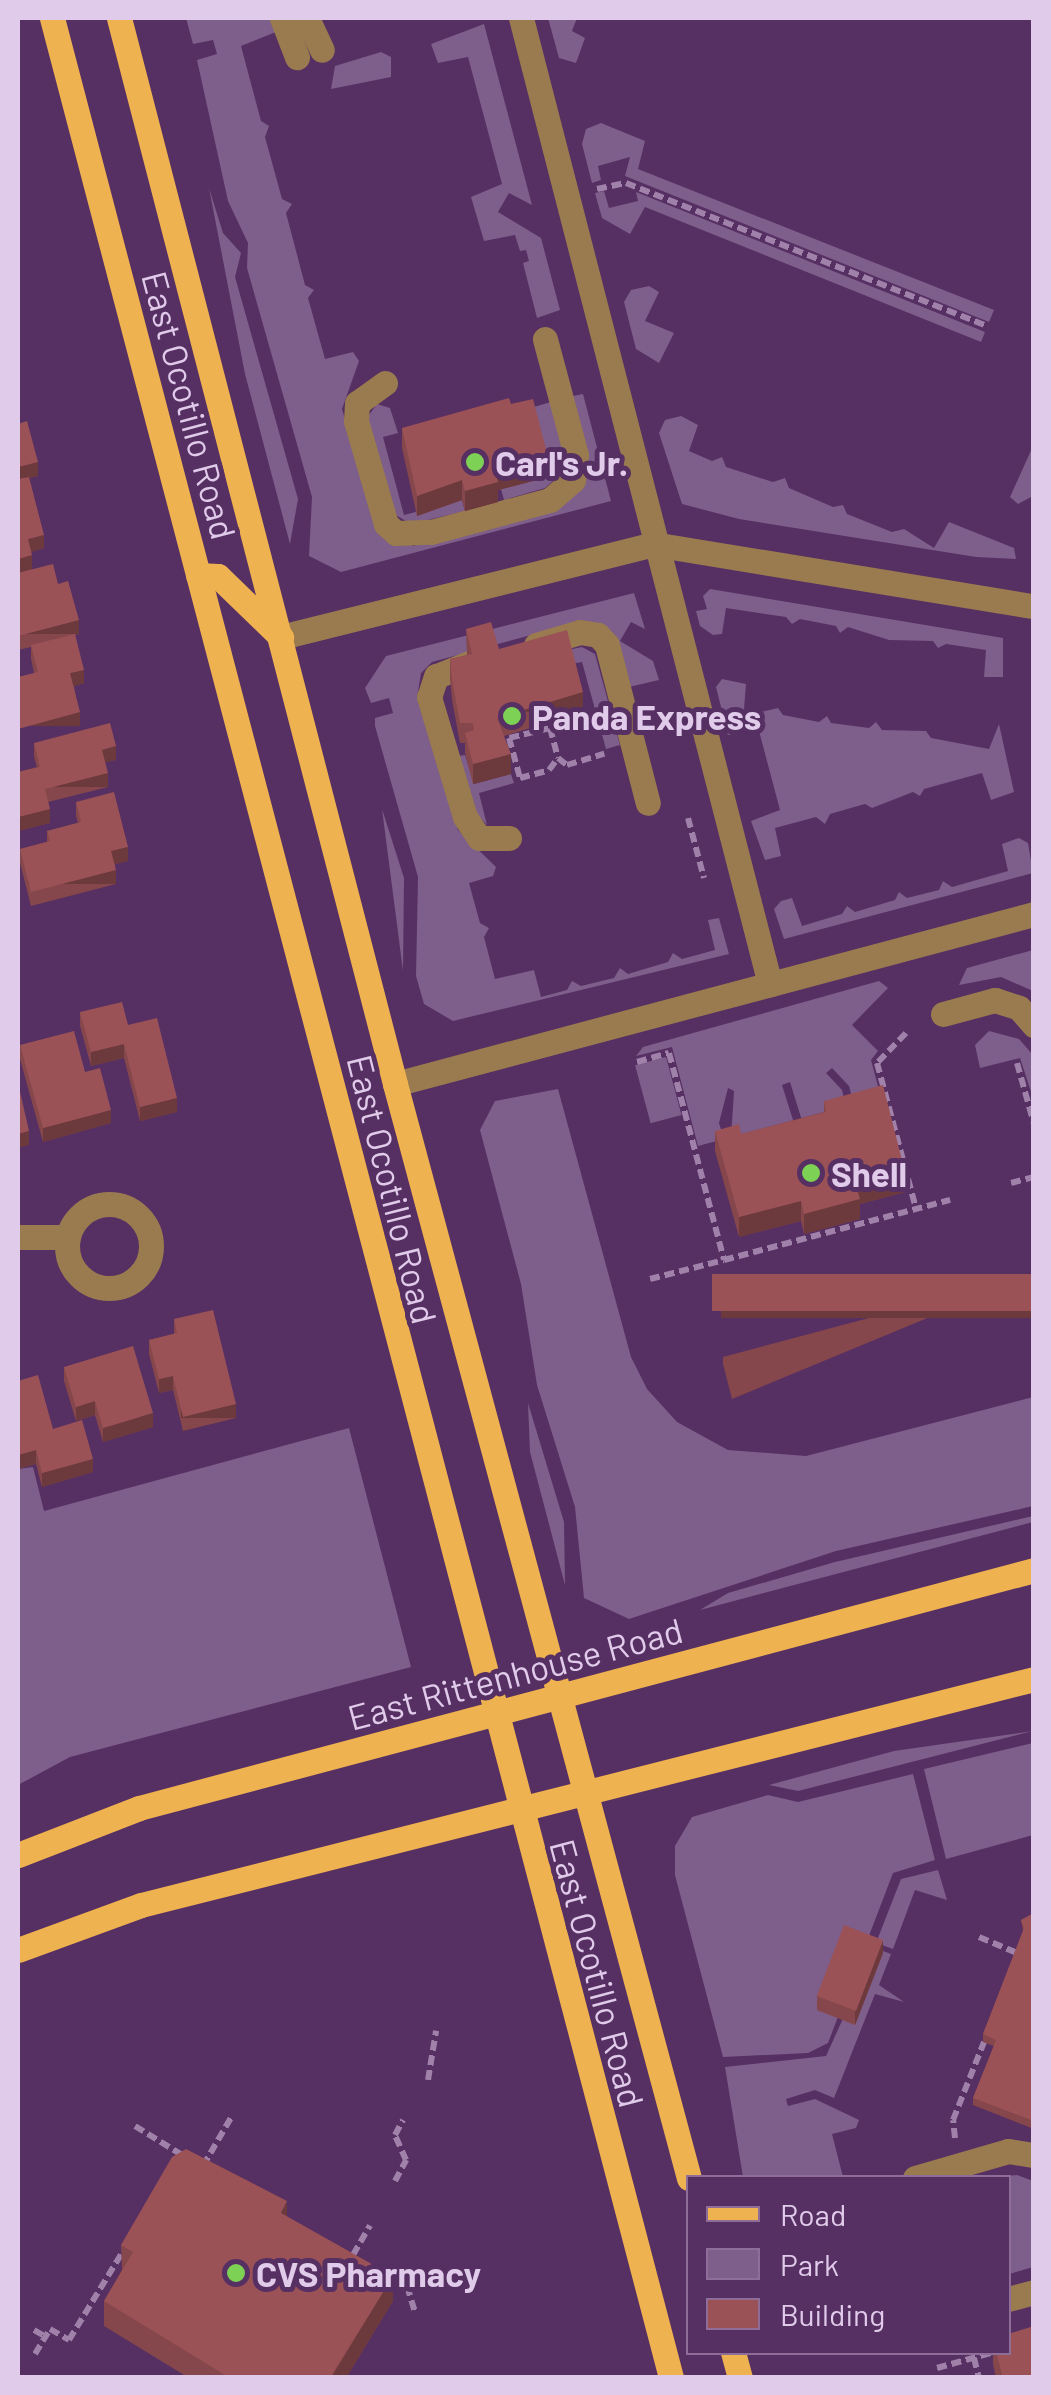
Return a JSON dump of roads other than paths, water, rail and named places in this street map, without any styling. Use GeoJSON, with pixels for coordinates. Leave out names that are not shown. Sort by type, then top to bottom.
{"type":"FeatureCollection","features":[{"type":"Feature","properties":{"kind":"main road","name":"East Ocotillo Road"},"geometry":{"type":"LineString","coordinates":[[52,18],[493,1716],[672,2378]]}},
{"type":"Feature","properties":{"kind":"main road","name":"East Ocotillo Road"},"geometry":{"type":"LineString","coordinates":[[119,18],[394,1084],[688,2175]]}},
{"type":"Feature","properties":{"kind":"main road"},"geometry":{"type":"LineString","coordinates":[[198,575],[218,576],[281,637]]}},
{"type":"Feature","properties":{"kind":"main road","name":"East Rittenhouse Road"},"geometry":{"type":"LineString","coordinates":[[18,1855],[140,1808],[1034,1570]]}},
{"type":"Feature","properties":{"kind":"main road"},"geometry":{"type":"LineString","coordinates":[[18,1950],[140,1905],[518,1808],[588,1795],[1034,1678]]}},
{"type":"Feature","properties":{"kind":"street"},"geometry":{"type":"LineString","coordinates":[[282,18],[297,57]]}},
{"type":"Feature","properties":{"kind":"street"},"geometry":{"type":"LineString","coordinates":[[307,18],[322,50]]}},
{"type":"Feature","properties":{"kind":"street"},"geometry":{"type":"LineString","coordinates":[[522,18],[653,544],[770,984]]}},
{"type":"Feature","properties":{"kind":"street"},"geometry":{"type":"LineString","coordinates":[[386,383],[357,403],[356,421],[386,524],[396,533],[430,532],[550,500],[573,480],[576,455],[545,339]]}},
{"type":"Feature","properties":{"kind":"street"},"geometry":{"type":"LineString","coordinates":[[281,637],[653,544],[1030,606]]}},
{"type":"Feature","properties":{"kind":"street"},"geometry":{"type":"LineString","coordinates":[[512,651],[580,632],[598,635],[607,645],[648,802]]}},
{"type":"Feature","properties":{"kind":"street"},"geometry":{"type":"LineString","coordinates":[[470,663],[436,676],[429,697],[465,817],[479,838],[508,838]]}},
{"type":"Feature","properties":{"kind":"street"},"geometry":{"type":"LineString","coordinates":[[394,1084],[1034,914]]}},
{"type":"Feature","properties":{"kind":"street"},"geometry":{"type":"LineString","coordinates":[[943,1014],[995,1000],[1019,1008],[1034,1025]]}},
{"type":"Feature","properties":{"kind":"street"},"geometry":{"type":"LineString","coordinates":[[18,1236],[68,1237]]}},
{"type":"Feature","properties":{"kind":"street"},"geometry":{"type":"LineString","coordinates":[[927,2175],[1008,2152],[1034,2154]]}},
{"type":"Feature","properties":{"kind":"place","name":"Carl's Jr."},"geometry":{"type":"Point","coordinates":[475,462]}},
{"type":"Feature","properties":{"kind":"place","name":"Panda Express"},"geometry":{"type":"Point","coordinates":[512,716]}},
{"type":"Feature","properties":{"kind":"place","name":"Shell"},"geometry":{"type":"Point","coordinates":[811,1173]}},
{"type":"Feature","properties":{"kind":"place","name":"CVS Pharmacy"},"geometry":{"type":"Point","coordinates":[236,2273]}}]}
